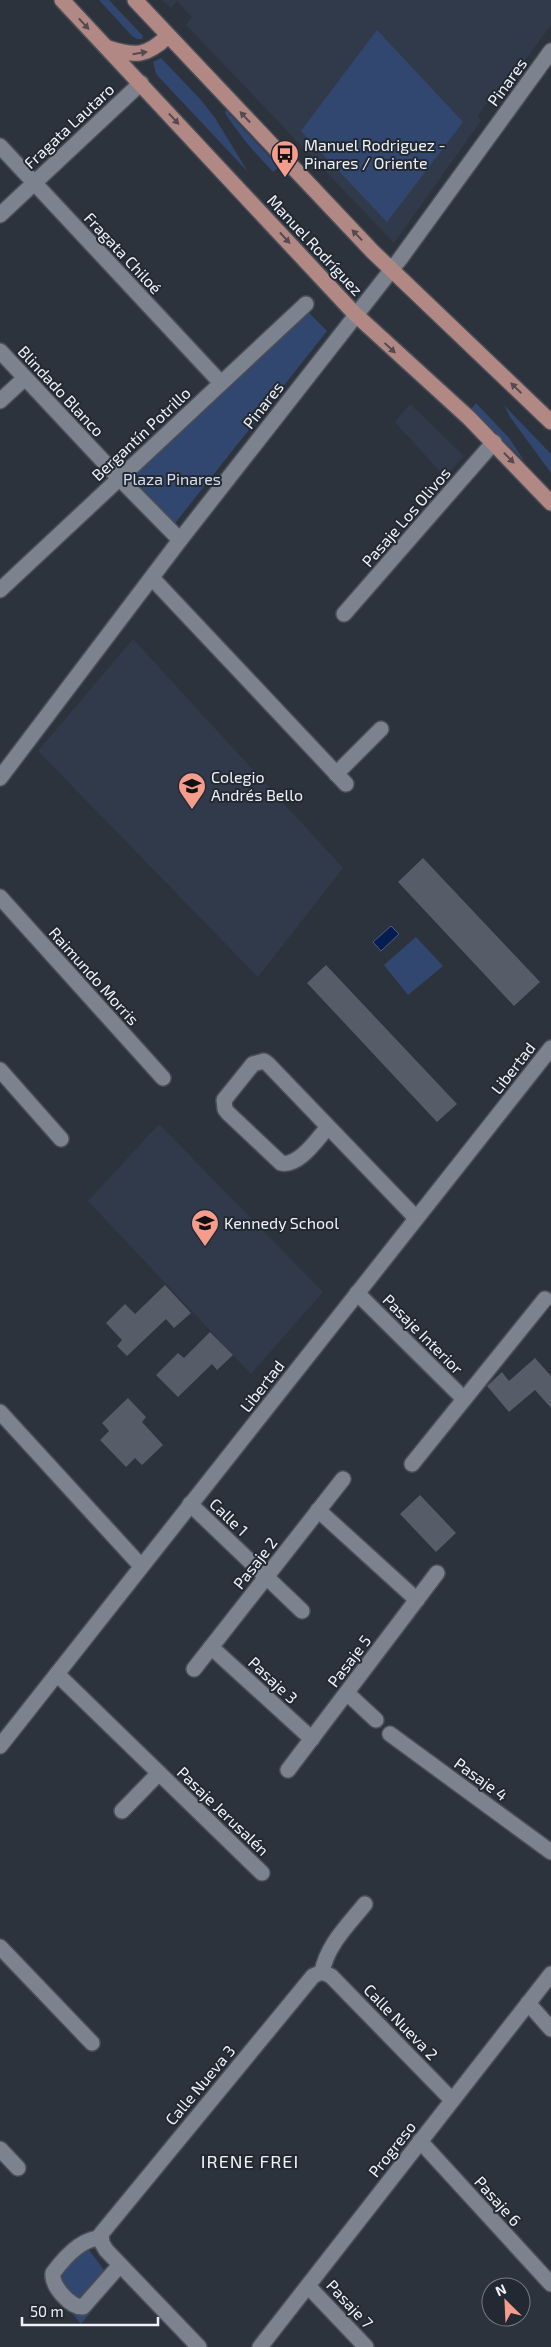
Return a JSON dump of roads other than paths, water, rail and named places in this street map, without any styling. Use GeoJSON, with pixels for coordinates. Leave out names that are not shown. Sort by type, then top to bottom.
{"type":"FeatureCollection","features":[{"type":"Feature","properties":{"kind":"main road","name":"Manuel Rodríguez"},"geometry":{"type":"LineString","coordinates":[[62,0],[355,314],[494,442],[551,503]]}},
{"type":"Feature","properties":{"kind":"main road"},"geometry":{"type":"LineString","coordinates":[[135,0],[391,270],[551,422]]}},
{"type":"Feature","properties":{"kind":"main road"},"geometry":{"type":"LineString","coordinates":[[107,48],[125,53],[142,53],[154,48],[168,36]]}},
{"type":"Feature","properties":{"kind":"street","name":"Pinares"},"geometry":{"type":"LineString","coordinates":[[0,778],[180,540],[391,270],[551,51]]}},
{"type":"Feature","properties":{"kind":"street","name":"Fragata Lautaro"},"geometry":{"type":"LineString","coordinates":[[0,215],[141,83]]}},
{"type":"Feature","properties":{"kind":"street","name":"Fragata Chiloé"},"geometry":{"type":"LineString","coordinates":[[0,146],[221,383]]}},
{"type":"Feature","properties":{"kind":"street","name":"Bergantín Potrillo"},"geometry":{"type":"LineString","coordinates":[[0,590],[306,304]]}},
{"type":"Feature","properties":{"kind":"street","name":"Blindado Blanco"},"geometry":{"type":"LineString","coordinates":[[0,351],[180,540]]}},
{"type":"Feature","properties":{"kind":"street"},"geometry":{"type":"LineString","coordinates":[[0,401],[25,378]]}},
{"type":"Feature","properties":{"kind":"street","name":"Pasaje Los Olivos"},"geometry":{"type":"LineString","coordinates":[[344,614],[494,442]]}},
{"type":"Feature","properties":{"kind":"street"},"geometry":{"type":"LineString","coordinates":[[152,578],[341,779],[381,729]]}},
{"type":"Feature","properties":{"kind":"street","name":"Raimundo Morris"},"geometry":{"type":"LineString","coordinates":[[0,897],[163,1078]]}},
{"type":"Feature","properties":{"kind":"street","name":"Libertad"},"geometry":{"type":"LineString","coordinates":[[0,1746],[551,1048]]}},
{"type":"Feature","properties":{"kind":"street"},"geometry":{"type":"LineString","coordinates":[[328,1127],[296,1161],[286,1164],[281,1163],[228,1113],[223,1104],[224,1100],[253,1064],[264,1061],[328,1127],[416,1218]]}},
{"type":"Feature","properties":{"kind":"street"},"geometry":{"type":"LineString","coordinates":[[0,1070],[61,1139]]}},
{"type":"Feature","properties":{"kind":"street","name":"Pasaje Interior"},"geometry":{"type":"LineString","coordinates":[[357,1293],[464,1399]]}},
{"type":"Feature","properties":{"kind":"street"},"geometry":{"type":"LineString","coordinates":[[412,1464],[545,1299]]}},
{"type":"Feature","properties":{"kind":"street"},"geometry":{"type":"LineString","coordinates":[[0,1412],[141,1566]]}},
{"type":"Feature","properties":{"kind":"street","name":"Pasaje 2"},"geometry":{"type":"LineString","coordinates":[[194,1669],[343,1479]]}},
{"type":"Feature","properties":{"kind":"street","name":"Calle 1"},"geometry":{"type":"LineString","coordinates":[[190,1504],[302,1611]]}},
{"type":"Feature","properties":{"kind":"street"},"geometry":{"type":"LineString","coordinates":[[318,1510],[417,1600]]}},
{"type":"Feature","properties":{"kind":"street","name":"Pasaje 5"},"geometry":{"type":"LineString","coordinates":[[288,1770],[437,1573]]}},
{"type":"Feature","properties":{"kind":"street","name":"Pasaje 3"},"geometry":{"type":"LineString","coordinates":[[211,1647],[312,1739]]}},
{"type":"Feature","properties":{"kind":"street","name":"Pasaje Jerusalén"},"geometry":{"type":"LineString","coordinates":[[57,1674],[262,1874]]}},
{"type":"Feature","properties":{"kind":"street"},"geometry":{"type":"LineString","coordinates":[[346,1693],[376,1720]]}},
{"type":"Feature","properties":{"kind":"street","name":"Pasaje 4"},"geometry":{"type":"LineString","coordinates":[[390,1734],[551,1852]]}},
{"type":"Feature","properties":{"kind":"street","name":"Pasaje Jerusalén"},"geometry":{"type":"LineString","coordinates":[[122,1810],[159,1773]]}},
{"type":"Feature","properties":{"kind":"street"},"geometry":{"type":"LineString","coordinates":[[322,1972],[324,1959],[330,1947],[366,1904]]}},
{"type":"Feature","properties":{"kind":"street"},"geometry":{"type":"LineString","coordinates":[[0,1947],[92,2043]]}},
{"type":"Feature","properties":{"kind":"street","name":"Calle Nueva 2"},"geometry":{"type":"LineString","coordinates":[[322,1972],[331,1976],[452,2100]]}},
{"type":"Feature","properties":{"kind":"street","name":"Calle Nueva 3"},"geometry":{"type":"LineString","coordinates":[[101,2238],[106,2226],[313,1976],[322,1972]]}},
{"type":"Feature","properties":{"kind":"street","name":"Progreso"},"geometry":{"type":"LineString","coordinates":[[260,2347],[551,1974]]}},
{"type":"Feature","properties":{"kind":"street"},"geometry":{"type":"LineString","coordinates":[[528,2003],[551,2028]]}},
{"type":"Feature","properties":{"kind":"street","name":"Pasaje 6"},"geometry":{"type":"LineString","coordinates":[[420,2141],[551,2284]]}},
{"type":"Feature","properties":{"kind":"street"},"geometry":{"type":"LineString","coordinates":[[0,2149],[18,2168]]}},
{"type":"Feature","properties":{"kind":"street"},"geometry":{"type":"LineString","coordinates":[[120,2265],[84,2307],[73,2305],[54,2285],[52,2277],[56,2270],[80,2245],[90,2239],[101,2238],[104,2247],[120,2265],[199,2347]]}},
{"type":"Feature","properties":{"kind":"street","name":"Pasaje 7"},"geometry":{"type":"LineString","coordinates":[[308,2286],[366,2347]]}},
{"type":"Feature","properties":{"kind":"place","name":"Manuel Rodriguez - Pinares / Oriente"},"geometry":{"type":"Point","coordinates":[285,178]}},
{"type":"Feature","properties":{"kind":"place","name":"Colegio Andrés Bello"},"geometry":{"type":"Point","coordinates":[192,810]}},
{"type":"Feature","properties":{"kind":"place","name":"Kennedy School"},"geometry":{"type":"Point","coordinates":[205,1247]}},
{"type":"Feature","properties":{"kind":"district","name":"IRENE FREI"},"geometry":{"type":"Point","coordinates":[250,2162]}},
{"type":"Feature","properties":{"kind":"park label","name":"Plaza Pinares"},"geometry":{"type":"Point","coordinates":[172,479]}}]}
